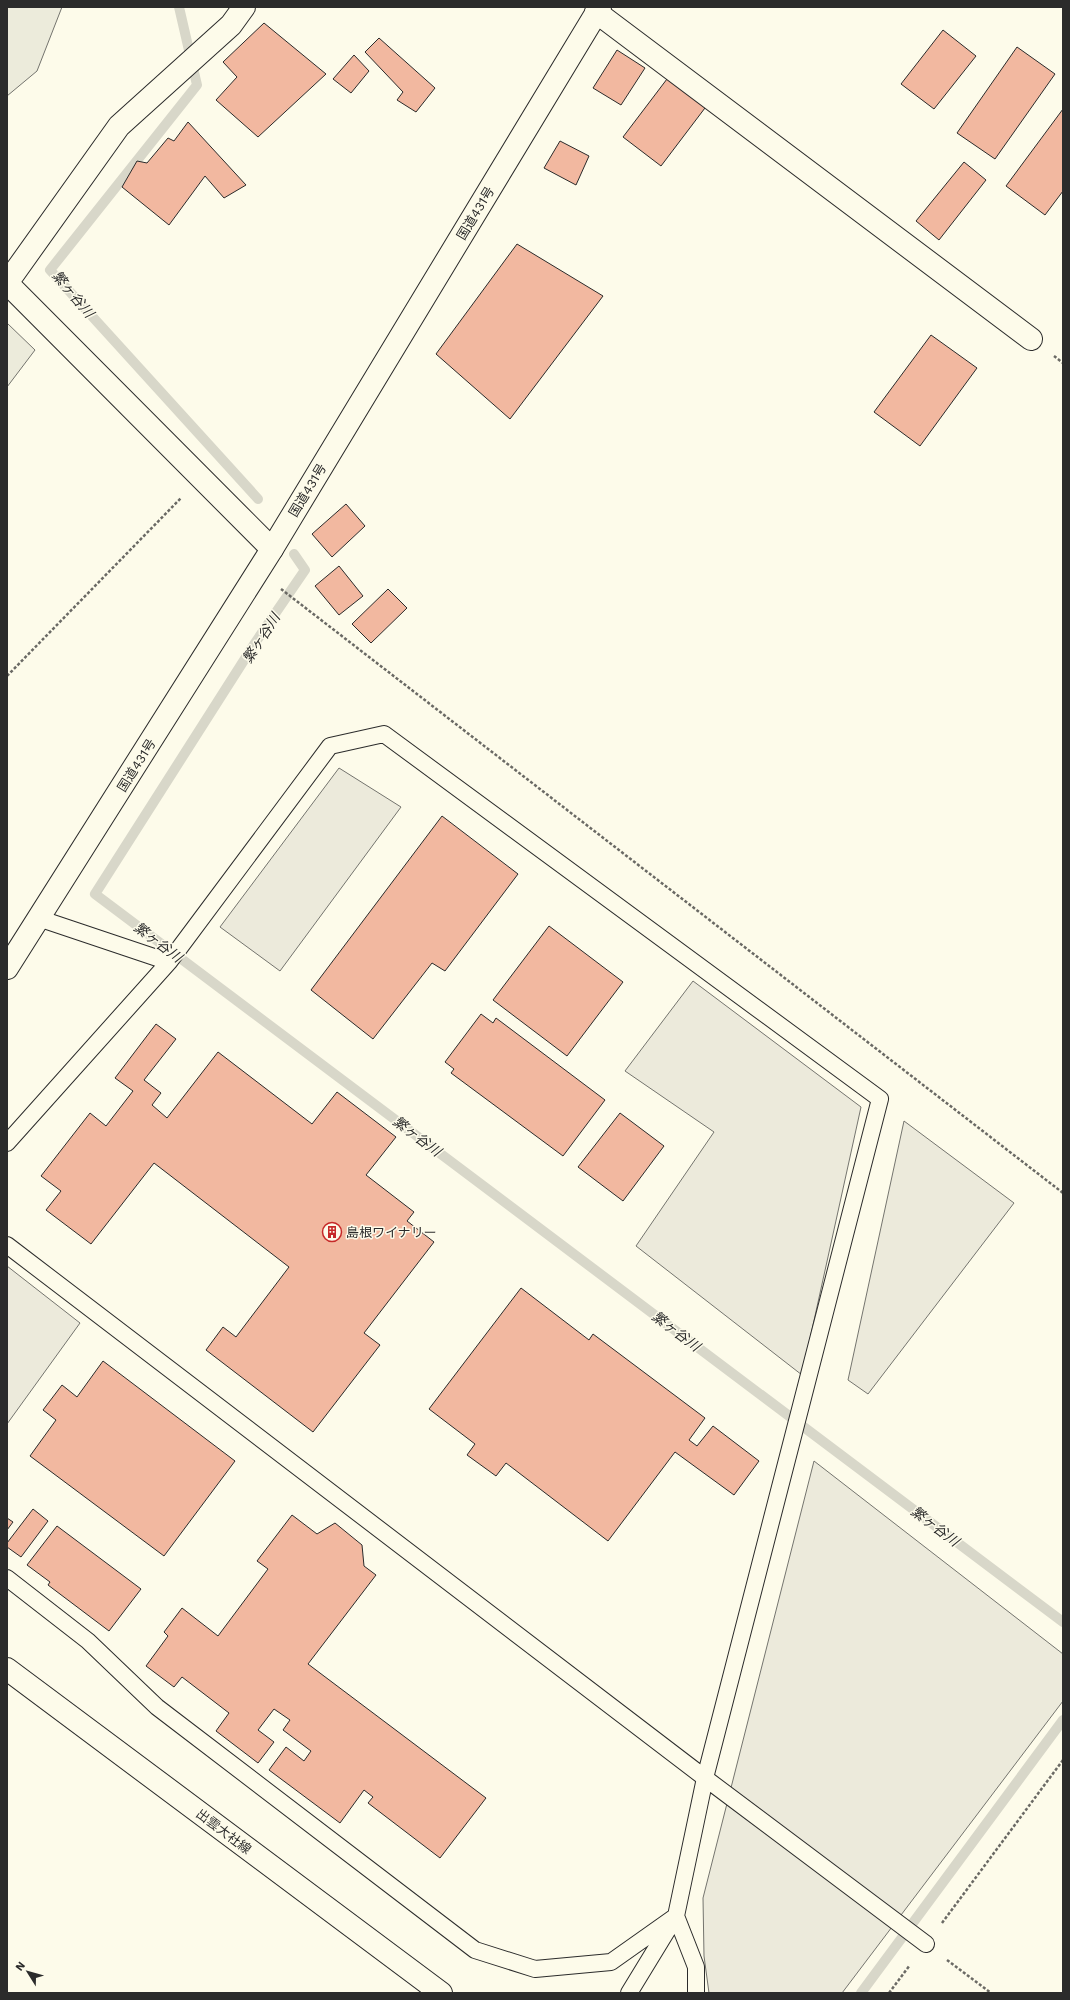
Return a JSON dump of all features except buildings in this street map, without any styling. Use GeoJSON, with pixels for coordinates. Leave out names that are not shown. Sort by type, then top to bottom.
{"type":"FeatureCollection","features":[{"type":"Feature","properties":{"kind":"main road"},"geometry":{"type":"LineString","coordinates":[[244,7],[230,25],[119,126],[7,283],[272,549]]}},
{"type":"Feature","properties":{"kind":"main road"},"geometry":{"type":"LineString","coordinates":[[598,10],[1031,339]]}},
{"type":"Feature","properties":{"kind":"main road","name":"国道431号"},"geometry":{"type":"LineString","coordinates":[[7,968],[272,549],[598,10]]}},
{"type":"Feature","properties":{"kind":"main road","name":"出雲大社線"},"geometry":{"type":"LineString","coordinates":[[7,1669],[441,1993]]}},
{"type":"Feature","properties":{"kind":"lane"},"geometry":{"type":"LineString","coordinates":[[7,1143],[169,962],[330,746],[384,734],[880,1099],[705,1778],[676,1916],[629,1993]]}},
{"type":"Feature","properties":{"kind":"lane"},"geometry":{"type":"LineString","coordinates":[[38,918],[169,962]]}},
{"type":"Feature","properties":{"kind":"lane"},"geometry":{"type":"LineString","coordinates":[[7,1245],[705,1778],[920,1940]]}},
{"type":"Feature","properties":{"kind":"lane"},"geometry":{"type":"LineString","coordinates":[[7,1578],[88,1641],[157,1708],[475,1950],[535,1969],[611,1962],[676,1916]]}},
{"type":"Feature","properties":{"kind":"lane"},"geometry":{"type":"LineString","coordinates":[[676,1916],[696,1966],[696,1993]]}},
{"type":"Feature","properties":{"kind":"path"},"geometry":{"type":"LineString","coordinates":[[7,676],[201,478]]}},
{"type":"Feature","properties":{"kind":"path"},"geometry":{"type":"LineString","coordinates":[[258,571],[1063,1193]]}},
{"type":"Feature","properties":{"kind":"path"},"geometry":{"type":"LineString","coordinates":[[889,1993],[920,1940],[1063,1760]]}},
{"type":"Feature","properties":{"kind":"path"},"geometry":{"type":"LineString","coordinates":[[920,1940],[991,1993]]}},
{"type":"Feature","properties":{"kind":"shaded area"},"geometry":{"type":"Polygon","coordinates":[[[7,7],[62,7],[37,71],[7,96],[7,7]]]}},
{"type":"Feature","properties":{"kind":"shaded area"},"geometry":{"type":"Polygon","coordinates":[[[7,323],[35,350],[7,387],[7,323]]]}},
{"type":"Feature","properties":{"kind":"shaded area"},"geometry":{"type":"Polygon","coordinates":[[[339,768],[401,807],[280,971],[220,927],[339,768]]]}},
{"type":"Feature","properties":{"kind":"shaded area"},"geometry":{"type":"Polygon","coordinates":[[[693,981],[861,1107],[802,1375],[636,1246],[714,1132],[625,1071],[693,981]]]}},
{"type":"Feature","properties":{"kind":"shaded area"},"geometry":{"type":"Polygon","coordinates":[[[904,1121],[1014,1203],[868,1394],[848,1380],[904,1121]]]}},
{"type":"Feature","properties":{"kind":"shaded area"},"geometry":{"type":"Polygon","coordinates":[[[7,1266],[80,1323],[7,1424],[7,1266]]]}},
{"type":"Feature","properties":{"kind":"shaded area"},"geometry":{"type":"Polygon","coordinates":[[[814,1461],[1063,1654],[1063,1701],[842,1993],[709,1993],[704,1956],[703,1898],[814,1461]]]}},
{"type":"Feature","properties":{"kind":"waterway","name":"繁ヶ谷川"},"geometry":{"type":"LineString","coordinates":[[179,7],[197,85],[50,270],[258,499]]}},
{"type":"Feature","properties":{"kind":"waterway","name":"繁ヶ谷川"},"geometry":{"type":"LineString","coordinates":[[294,554],[305,570],[255,643],[95,894],[1063,1622]]}},
{"type":"Feature","properties":{"kind":"waterway"},"geometry":{"type":"LineString","coordinates":[[861,1993],[1063,1720]]}},
{"type":"Feature","properties":{"kind":"place","name":"島根ワイナリー"},"geometry":{"type":"Point","coordinates":[332,1232]}}]}
